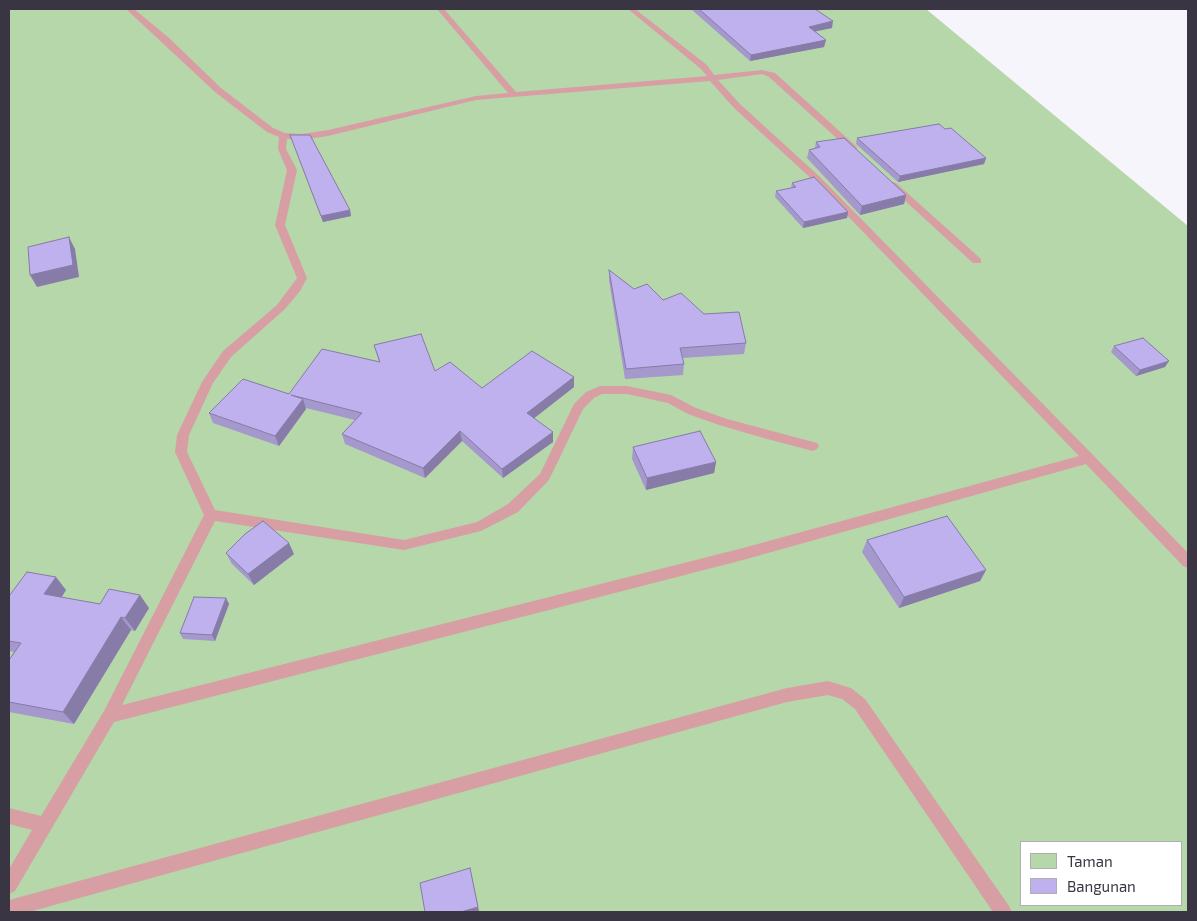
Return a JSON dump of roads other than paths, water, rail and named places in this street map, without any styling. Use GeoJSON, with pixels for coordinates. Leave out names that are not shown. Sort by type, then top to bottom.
{"type":"FeatureCollection","features":[{"type":"Feature","properties":{"kind":"lane"},"geometry":{"type":"LineString","coordinates":[[130,9],[165,39],[218,90],[270,130],[283,136],[302,137],[328,133],[476,98],[513,93],[712,78],[762,72],[772,75],[860,154]]}},
{"type":"Feature","properties":{"kind":"lane"},"geometry":{"type":"LineString","coordinates":[[440,9],[513,93]]}},
{"type":"Feature","properties":{"kind":"lane"},"geometry":{"type":"LineString","coordinates":[[631,9],[704,67],[737,106],[817,179],[1186,557]]}},
{"type":"Feature","properties":{"kind":"lane"},"geometry":{"type":"LineString","coordinates":[[211,515],[181,452],[183,435],[208,382],[227,354],[282,307],[302,278],[280,225],[292,170],[282,149],[283,136]]}},
{"type":"Feature","properties":{"kind":"lane"},"geometry":{"type":"LineString","coordinates":[[889,181],[977,261]]}},
{"type":"Feature","properties":{"kind":"lane"},"geometry":{"type":"LineString","coordinates":[[211,515],[404,545],[481,526],[513,508],[545,477],[578,407],[590,395],[600,390],[627,390],[671,399],[692,411],[723,422],[813,446]]}},
{"type":"Feature","properties":{"kind":"lane"},"geometry":{"type":"LineString","coordinates":[[109,716],[743,554],[1089,458]]}},
{"type":"Feature","properties":{"kind":"lane"},"geometry":{"type":"LineString","coordinates":[[9,885],[109,716],[211,515]]}},
{"type":"Feature","properties":{"kind":"lane"},"geometry":{"type":"LineString","coordinates":[[9,909],[787,695],[828,688],[846,693],[860,704],[1003,912]]}},
{"type":"Feature","properties":{"kind":"lane"},"geometry":{"type":"LineString","coordinates":[[9,816],[45,825]]}}]}
